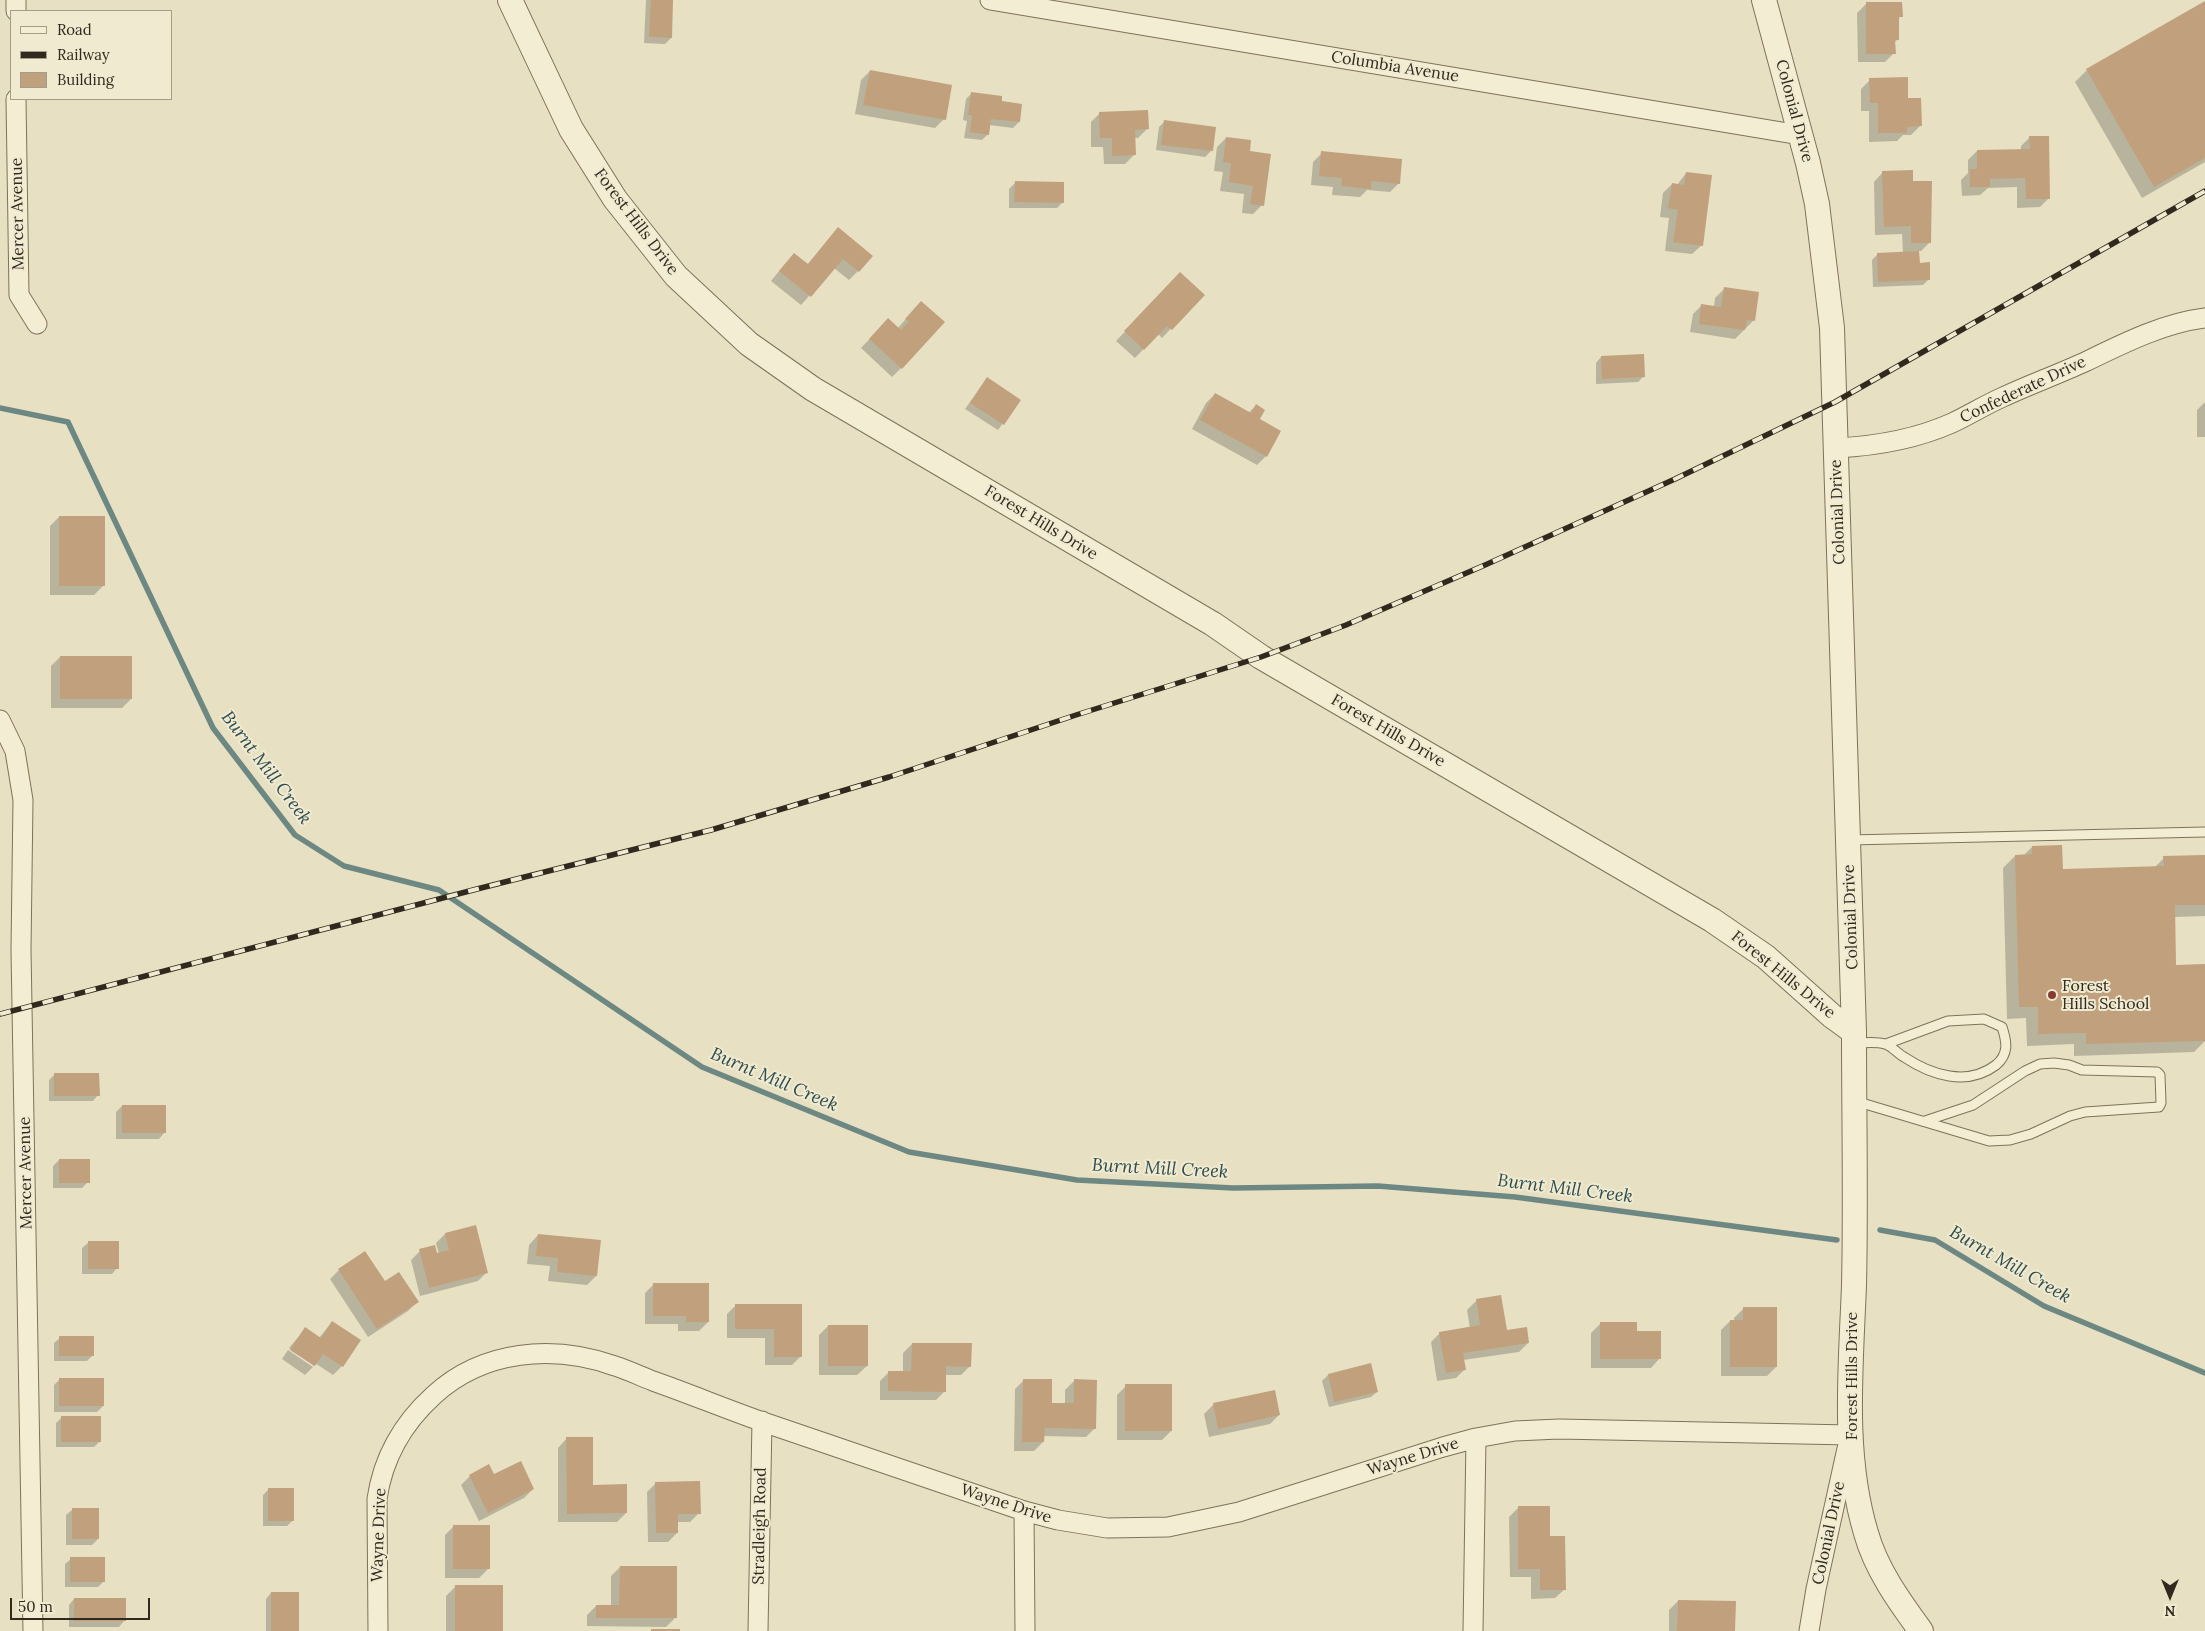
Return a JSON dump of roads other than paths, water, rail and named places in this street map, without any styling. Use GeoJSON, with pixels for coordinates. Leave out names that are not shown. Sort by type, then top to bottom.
{"type":"FeatureCollection","features":[{"type":"Feature","properties":{"kind":"street","name":"Forest Hills Drive"},"geometry":{"type":"LineString","coordinates":[[510,0],[571,129],[614,199],[676,276],[749,344],[813,389],[1213,624],[1261,657],[1712,920],[1766,957],[1854,1038],[1855,1201],[1850,1352],[1850,1435],[1854,1478],[1866,1534],[1890,1586],[1921,1631]]}},
{"type":"Feature","properties":{"kind":"street","name":"Columbia Avenue"},"geometry":{"type":"LineString","coordinates":[[990,0],[1800,135]]}},
{"type":"Feature","properties":{"kind":"street","name":"Colonial Drive"},"geometry":{"type":"LineString","coordinates":[[1764,0],[1817,204],[1832,328],[1854,1038]]}},
{"type":"Feature","properties":{"kind":"street","name":"Mercer Avenue"},"geometry":{"type":"LineString","coordinates":[[16,100],[19,295],[37,324]]}},
{"type":"Feature","properties":{"kind":"street","name":"Confederate Drive"},"geometry":{"type":"LineString","coordinates":[[1836,448],[1854,447],[1918,436],[1952,423],[2003,397],[2066,371],[2132,340],[2174,325],[2205,318]]}},
{"type":"Feature","properties":{"kind":"street","name":"Mercer Avenue"},"geometry":{"type":"LineString","coordinates":[[0,720],[15,750],[23,800],[22,950],[32,1631]]}},
{"type":"Feature","properties":{"kind":"street","name":"Wayne Drive"},"geometry":{"type":"LineString","coordinates":[[378,1631],[376,1519],[379,1485],[396,1441],[405,1426],[424,1404],[456,1378],[502,1357],[561,1354],[614,1366],[762,1421],[1024,1511],[1058,1520],[1107,1528],[1168,1527],[1238,1512],[1442,1446],[1516,1431],[1558,1429],[1850,1435]]}},
{"type":"Feature","properties":{"kind":"street","name":"Stradleigh Road"},"geometry":{"type":"LineString","coordinates":[[758,1631],[762,1421]]}},
{"type":"Feature","properties":{"kind":"street","name":"Colonial Drive"},"geometry":{"type":"LineString","coordinates":[[1809,1631],[1816,1589],[1850,1435]]}},
{"type":"Feature","properties":{"kind":"street"},"geometry":{"type":"LineString","coordinates":[[1474,1631],[1476,1438]]}},
{"type":"Feature","properties":{"kind":"street"},"geometry":{"type":"LineString","coordinates":[[1024,1511],[1025,1631]]}},
{"type":"Feature","properties":{"kind":"lane"},"geometry":{"type":"LineString","coordinates":[[1848,840],[2205,832]]}},
{"type":"Feature","properties":{"kind":"lane"},"geometry":{"type":"LineString","coordinates":[[1854,1038],[1886,1044],[1922,1069],[1944,1076],[1963,1076],[1989,1070],[2004,1058],[2007,1043],[2002,1027],[1984,1019],[1948,1021],[1886,1044]]}},
{"type":"Feature","properties":{"kind":"lane"},"geometry":{"type":"LineString","coordinates":[[1855,1101],[1989,1141],[2010,1140],[2031,1134],[2070,1116],[2085,1112],[2159,1107],[2161,1103],[2160,1075],[2157,1072],[2082,1070],[2069,1065],[2040,1064],[2025,1071],[1973,1105],[1926,1122]]}},
{"type":"Feature","properties":{"kind":"waterway","name":"Burnt Mill Creek"},"geometry":{"type":"LineString","coordinates":[[0,408],[68,422],[213,728],[295,835],[344,866],[439,890],[702,1067],[909,1152],[1077,1180],[1233,1188],[1378,1186],[1515,1197],[1837,1240]]}},
{"type":"Feature","properties":{"kind":"waterway","name":"Burnt Mill Creek"},"geometry":{"type":"LineString","coordinates":[[1880,1230],[1935,1240],[2044,1306],[2205,1373]]}},
{"type":"Feature","properties":{"kind":"railway"},"geometry":{"type":"LineString","coordinates":[[0,1014],[477,889],[711,830],[889,777],[1076,715],[1261,657],[1346,625],[1485,565],[1675,479],[1835,402],[2205,191]]}},
{"type":"Feature","properties":{"kind":"place","name":"Forest Hills School"},"geometry":{"type":"Point","coordinates":[2052,995]}}]}
